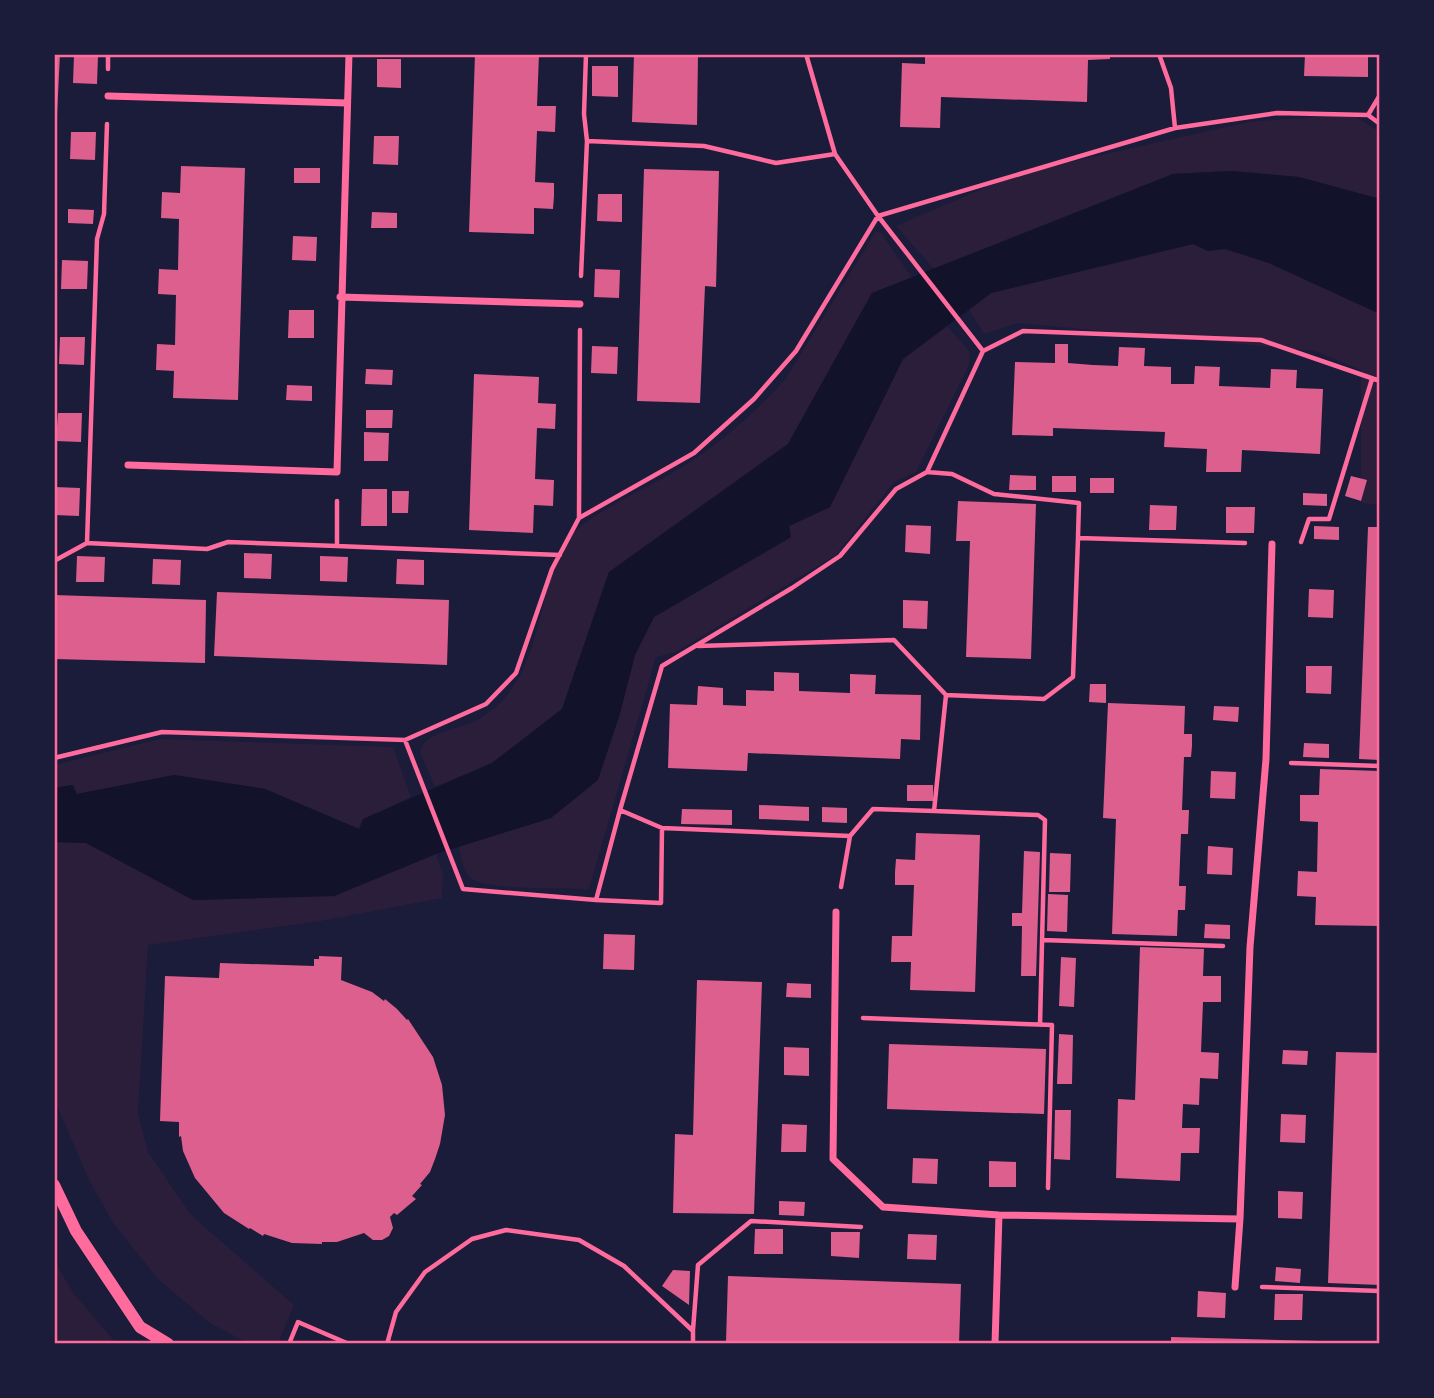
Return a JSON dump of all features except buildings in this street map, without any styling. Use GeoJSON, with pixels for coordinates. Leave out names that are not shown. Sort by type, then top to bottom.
{"type":"FeatureCollection","features":[{"type":"Feature","properties":{"kind":"street"},"geometry":{"type":"LineString","coordinates":[[128,464],[337,472],[349,54]]}},
{"type":"Feature","properties":{"kind":"street"},"geometry":{"type":"LineString","coordinates":[[108,96],[347,103]]}},
{"type":"Feature","properties":{"kind":"street"},"geometry":{"type":"LineString","coordinates":[[340,296],[580,304]]}},
{"type":"Feature","properties":{"kind":"street"},"geometry":{"type":"LineString","coordinates":[[1235,1287],[1250,947],[1266,759],[1272,544]]}},
{"type":"Feature","properties":{"kind":"street"},"geometry":{"type":"LineString","coordinates":[[836,912],[833,1159],[883,1207],[999,1215],[1240,1219]]}},
{"type":"Feature","properties":{"kind":"street"},"geometry":{"type":"LineString","coordinates":[[54,1185],[76,1231],[140,1327],[168,1344]]}},
{"type":"Feature","properties":{"kind":"street"},"geometry":{"type":"LineString","coordinates":[[995,1344],[999,1215]]}},
{"type":"Feature","properties":{"kind":"path"},"geometry":{"type":"LineString","coordinates":[[87,543],[97,239],[104,214],[108,54]]}},
{"type":"Feature","properties":{"kind":"path"},"geometry":{"type":"LineString","coordinates":[[806,54],[835,154],[878,216],[983,351]]}},
{"type":"Feature","properties":{"kind":"path"},"geometry":{"type":"LineString","coordinates":[[1159,54],[1171,88],[1175,128]]}},
{"type":"Feature","properties":{"kind":"path"},"geometry":{"type":"LineString","coordinates":[[1368,115],[1380,95]]}},
{"type":"Feature","properties":{"kind":"path"},"geometry":{"type":"LineString","coordinates":[[54,758],[162,732],[405,740],[486,704],[516,673],[552,569],[579,518],[694,453],[754,399],[796,351],[878,216],[1175,128],[1277,113],[1368,115],[1380,124]]}},
{"type":"Feature","properties":{"kind":"path"},"geometry":{"type":"LineString","coordinates":[[587,141],[704,146],[776,163],[835,154]]}},
{"type":"Feature","properties":{"kind":"path"},"geometry":{"type":"LineString","coordinates":[[927,472],[983,351],[1023,331],[1261,341],[1380,381]]}},
{"type":"Feature","properties":{"kind":"path"},"geometry":{"type":"LineString","coordinates":[[1078,538],[1299,545],[1309,519],[1329,519],[1372,379]]}},
{"type":"Feature","properties":{"kind":"path"},"geometry":{"type":"LineString","coordinates":[[337,472],[337,546]]}},
{"type":"Feature","properties":{"kind":"path"},"geometry":{"type":"LineString","coordinates":[[596,900],[662,666],[840,556],[896,489],[927,472],[952,474],[994,494],[1079,503],[1073,677],[1044,699],[946,695],[894,640],[696,646]]}},
{"type":"Feature","properties":{"kind":"path"},"geometry":{"type":"LineString","coordinates":[[54,561],[87,543],[207,548],[228,542],[560,555]]}},
{"type":"Feature","properties":{"kind":"path"},"geometry":{"type":"LineString","coordinates":[[934,811],[946,695]]}},
{"type":"Feature","properties":{"kind":"path"},"geometry":{"type":"LineString","coordinates":[[405,740],[463,889],[662,903],[662,828]]}},
{"type":"Feature","properties":{"kind":"path"},"geometry":{"type":"LineString","coordinates":[[1266,759],[1293,763],[1380,766]]}},
{"type":"Feature","properties":{"kind":"path"},"geometry":{"type":"LineString","coordinates":[[836,912],[850,836],[873,809],[1038,815],[1045,820],[1040,1025]]}},
{"type":"Feature","properties":{"kind":"path"},"geometry":{"type":"LineString","coordinates":[[620,810],[662,828],[850,836]]}},
{"type":"Feature","properties":{"kind":"path"},"geometry":{"type":"LineString","coordinates":[[1042,940],[1250,947]]}},
{"type":"Feature","properties":{"kind":"path"},"geometry":{"type":"LineString","coordinates":[[834,1017],[1052,1025],[1047,1215]]}},
{"type":"Feature","properties":{"kind":"path"},"geometry":{"type":"LineString","coordinates":[[693,1344],[698,1265],[751,1222],[878,1228],[883,1207]]}},
{"type":"Feature","properties":{"kind":"path"},"geometry":{"type":"LineString","coordinates":[[387,1344],[396,1312],[425,1272],[471,1240],[506,1230],[579,1240],[624,1266],[693,1331]]}},
{"type":"Feature","properties":{"kind":"path"},"geometry":{"type":"LineString","coordinates":[[1235,1287],[1380,1291]]}},
{"type":"Feature","properties":{"kind":"path"},"geometry":{"type":"LineString","coordinates":[[289,1344],[298,1322],[349,1344]]}},
{"type":"Feature","properties":{"kind":"shaded area"},"geometry":{"type":"Polygon","coordinates":[[[1336,115],[1356,117],[1380,132],[1380,199],[1299,177],[1231,171],[1173,174],[935,270],[896,226],[1017,174],[1248,122],[1336,115]]]}},
{"type":"Feature","properties":{"kind":"shaded area"},"geometry":{"type":"Polygon","coordinates":[[[1231,171],[1299,177],[1380,199],[1380,314],[1269,263],[1225,249],[1208,251],[1193,244],[991,293],[903,359],[830,507],[789,526],[791,537],[654,617],[635,655],[619,717],[598,780],[551,818],[436,854],[334,896],[193,900],[86,843],[54,842],[54,788],[73,785],[77,794],[174,775],[265,789],[359,829],[363,819],[492,763],[562,709],[609,572],[788,444],[872,293],[1173,174],[1231,171]]]}},
{"type":"Feature","properties":{"kind":"shaded area"},"geometry":{"type":"Polygon","coordinates":[[[876,231],[881,233],[912,278],[872,293],[788,444],[609,572],[562,709],[492,763],[435,787],[420,752],[423,745],[435,735],[481,718],[500,703],[513,687],[533,644],[554,566],[563,544],[591,519],[708,450],[773,393],[785,380],[876,231]]]}},
{"type":"Feature","properties":{"kind":"shaded area"},"geometry":{"type":"Polygon","coordinates":[[[1193,244],[1208,251],[1225,249],[1269,263],[1380,314],[1380,505],[1361,503],[1361,370],[1315,351],[1018,323],[984,334],[969,310],[991,293],[1193,244]]]}},
{"type":"Feature","properties":{"kind":"shaded area"},"geometry":{"type":"Polygon","coordinates":[[[947,326],[970,352],[969,365],[916,472],[894,482],[836,555],[676,652],[656,657],[589,889],[497,885],[470,877],[463,865],[459,846],[551,818],[619,717],[635,655],[654,617],[791,537],[789,526],[830,507],[903,359],[947,326]]]}},
{"type":"Feature","properties":{"kind":"shaded area"},"geometry":{"type":"Polygon","coordinates":[[[160,739],[393,747],[411,797],[364,819],[359,829],[265,789],[174,775],[77,794],[72,785],[54,788],[54,765],[160,739]]]}},
{"type":"Feature","properties":{"kind":"shaded area"},"geometry":{"type":"Polygon","coordinates":[[[54,842],[86,843],[194,900],[334,896],[436,854],[443,875],[442,898],[321,921],[148,945],[138,1113],[148,1152],[191,1215],[294,1305],[278,1344],[249,1344],[210,1323],[158,1279],[113,1223],[90,1182],[54,1099],[54,842]]]}},
{"type":"Feature","properties":{"kind":"shaded area"},"geometry":{"type":"Polygon","coordinates":[[[54,1260],[74,1294],[117,1344],[54,1344],[54,1260]]]}}]}
